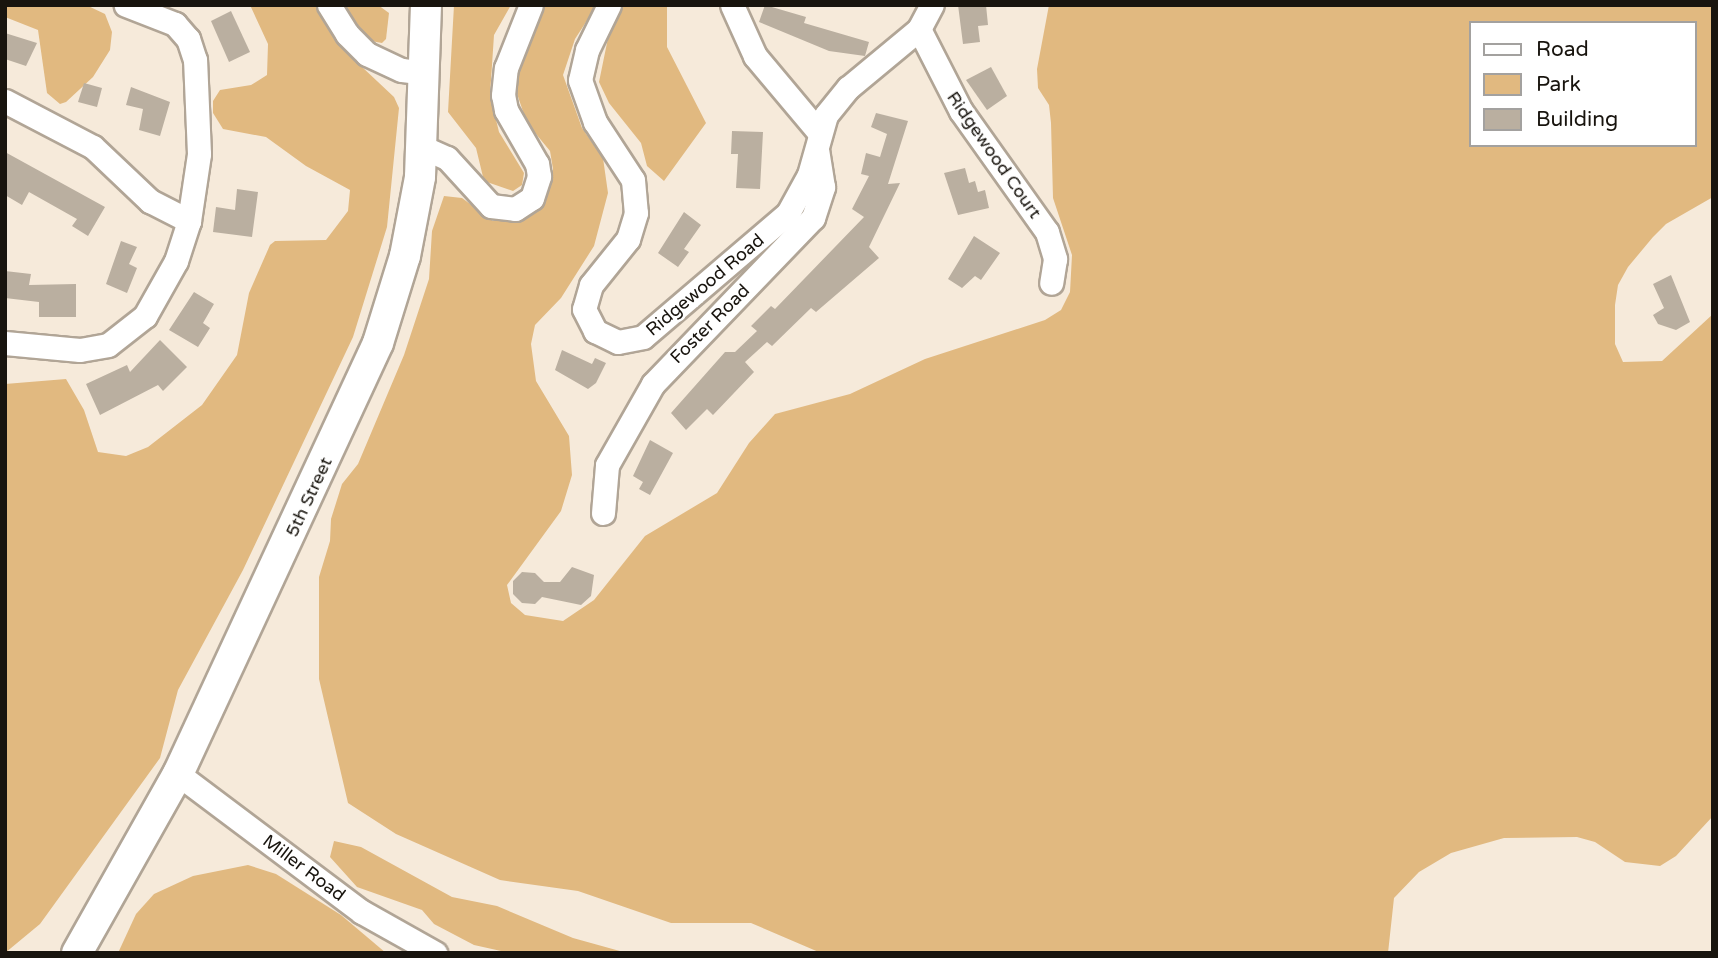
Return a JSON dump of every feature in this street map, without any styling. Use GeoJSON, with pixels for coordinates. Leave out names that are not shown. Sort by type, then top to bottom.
{"type":"FeatureCollection","features":[{"type":"Feature","properties":{"kind":"main road","name":"5th Street"},"geometry":{"type":"LineString","coordinates":[[76,953],[178,774],[373,356],[405,256],[422,147],[426,5]]}},
{"type":"Feature","properties":{"kind":"street"},"geometry":{"type":"LineString","coordinates":[[5,343],[80,350],[121,338],[145,316],[160,292],[189,221],[200,132],[192,48],[175,24],[126,5]]}},
{"type":"Feature","properties":{"kind":"street"},"geometry":{"type":"LineString","coordinates":[[329,5],[347,34],[367,54],[402,70],[425,73]]}},
{"type":"Feature","properties":{"kind":"street"},"geometry":{"type":"LineString","coordinates":[[422,147],[447,158],[491,206],[515,209],[533,198],[539,176],[537,164],[506,110],[503,95],[506,68],[531,5]]}},
{"type":"Feature","properties":{"kind":"street","name":"Ridgewood Road"},"geometry":{"type":"LineString","coordinates":[[609,5],[587,50],[580,80],[595,122],[633,180],[636,213],[628,239],[585,297],[587,320],[595,331],[618,342],[643,337],[763,237],[800,198],[816,138],[848,88],[919,29],[932,5]]}},
{"type":"Feature","properties":{"kind":"street","name":"Foster Road"},"geometry":{"type":"LineString","coordinates":[[603,513],[607,465],[653,384],[813,218],[823,187],[816,138],[755,56],[732,5]]}},
{"type":"Feature","properties":{"kind":"street","name":"Ridgewood Court"},"geometry":{"type":"LineString","coordinates":[[919,29],[961,111],[1047,232],[1055,259],[1051,283]]}},
{"type":"Feature","properties":{"kind":"street"},"geometry":{"type":"LineString","coordinates":[[5,101],[93,146],[150,201],[189,221]]}},
{"type":"Feature","properties":{"kind":"street","name":"Miller Road"},"geometry":{"type":"LineString","coordinates":[[178,774],[362,912],[435,953]]}},
{"type":"Feature","properties":{"kind":"green space"},"geometry":{"type":"Polygon","coordinates":[[[5,5],[86,5],[105,14],[112,32],[110,50],[93,77],[66,102],[60,104],[47,93],[38,30],[5,17],[5,5]]]}},
{"type":"Feature","properties":{"kind":"green space"},"geometry":{"type":"Polygon","coordinates":[[[250,5],[316,5],[326,24],[361,66],[394,97],[399,108],[387,227],[353,337],[243,570],[178,690],[160,758],[40,924],[5,953],[5,384],[66,379],[84,410],[98,452],[126,456],[148,447],[202,405],[237,355],[249,293],[270,245],[275,241],[326,240],[348,211],[350,190],[306,166],[266,137],[223,129],[213,113],[213,101],[220,90],[251,85],[267,75],[268,44],[250,5]]]}},
{"type":"Feature","properties":{"kind":"green space"},"geometry":{"type":"Polygon","coordinates":[[[342,5],[378,5],[389,13],[386,39],[382,43],[371,41],[342,5]]]}},
{"type":"Feature","properties":{"kind":"green space"},"geometry":{"type":"Polygon","coordinates":[[[454,5],[511,5],[494,35],[490,95],[499,132],[524,173],[522,185],[513,191],[484,181],[476,148],[448,112],[454,5]]]}},
{"type":"Feature","properties":{"kind":"green space"},"geometry":{"type":"Polygon","coordinates":[[[537,5],[597,5],[575,39],[563,75],[582,128],[603,158],[608,193],[594,246],[561,298],[535,325],[531,344],[536,381],[569,436],[572,475],[561,511],[507,585],[511,603],[525,615],[563,621],[594,600],[645,536],[717,493],[749,443],[775,414],[850,394],[925,359],[1045,320],[1061,310],[1070,292],[1072,255],[1053,198],[1049,105],[1038,88],[1037,69],[1049,5],[1713,5],[1713,197],[1666,224],[1628,267],[1618,285],[1615,344],[1623,362],[1662,361],[1713,314],[1713,816],[1676,856],[1660,866],[1625,862],[1595,842],[1577,837],[1504,838],[1451,853],[1419,872],[1394,898],[1388,953],[821,953],[751,923],[671,923],[578,891],[500,880],[396,834],[348,803],[319,679],[319,577],[330,541],[331,519],[342,484],[358,464],[404,355],[429,279],[432,231],[444,196],[462,198],[493,221],[512,221],[545,204],[553,169],[550,151],[527,123],[515,88],[518,52],[537,5]]]}},
{"type":"Feature","properties":{"kind":"green space"},"geometry":{"type":"Polygon","coordinates":[[[622,5],[667,5],[667,47],[706,123],[664,181],[647,166],[641,143],[609,103],[599,82],[608,38],[622,5]]]}},
{"type":"Feature","properties":{"kind":"green space"},"geometry":{"type":"Polygon","coordinates":[[[334,841],[361,847],[452,897],[497,906],[573,938],[627,953],[510,953],[474,945],[434,924],[422,910],[357,887],[330,857],[334,841]]]}},
{"type":"Feature","properties":{"kind":"green space"},"geometry":{"type":"Polygon","coordinates":[[[248,865],[276,874],[341,915],[386,953],[118,953],[136,914],[154,894],[193,876],[248,865]]]}},
{"type":"Feature","properties":{"kind":"building"},"geometry":{"type":"Polygon","coordinates":[[[765,5],[806,17],[804,23],[869,42],[865,56],[829,51],[759,22],[765,5]]]}},
{"type":"Feature","properties":{"kind":"building"},"geometry":{"type":"Polygon","coordinates":[[[958,5],[986,5],[988,25],[978,26],[980,42],[963,44],[958,5]]]}},
{"type":"Feature","properties":{"kind":"building"},"geometry":{"type":"Polygon","coordinates":[[[231,11],[250,52],[229,62],[211,21],[231,11]]]}},
{"type":"Feature","properties":{"kind":"building"},"geometry":{"type":"Polygon","coordinates":[[[5,33],[37,43],[26,66],[5,59],[5,33]]]}},
{"type":"Feature","properties":{"kind":"building"},"geometry":{"type":"Polygon","coordinates":[[[991,67],[1007,96],[987,110],[966,80],[991,67]]]}},
{"type":"Feature","properties":{"kind":"building"},"geometry":{"type":"Polygon","coordinates":[[[84,83],[102,88],[97,107],[78,102],[84,83]]]}},
{"type":"Feature","properties":{"kind":"building"},"geometry":{"type":"Polygon","coordinates":[[[131,87],[170,102],[160,136],[139,130],[143,109],[126,105],[131,87]]]}},
{"type":"Feature","properties":{"kind":"building"},"geometry":{"type":"Polygon","coordinates":[[[876,113],[908,121],[888,184],[900,183],[869,247],[879,258],[816,312],[811,308],[772,346],[767,342],[745,362],[754,372],[713,415],[707,409],[686,430],[671,413],[725,352],[735,352],[757,331],[751,326],[771,306],[775,309],[864,217],[852,209],[869,176],[861,174],[866,153],[880,157],[887,134],[871,127],[876,113]]]}},
{"type":"Feature","properties":{"kind":"building"},"geometry":{"type":"Polygon","coordinates":[[[732,131],[763,132],[760,189],[736,188],[738,154],[731,154],[732,131]]]}},
{"type":"Feature","properties":{"kind":"building"},"geometry":{"type":"Polygon","coordinates":[[[5,152],[105,207],[88,236],[72,226],[77,219],[29,192],[22,205],[5,195],[5,152]]]}},
{"type":"Feature","properties":{"kind":"building"},"geometry":{"type":"Polygon","coordinates":[[[965,168],[969,183],[975,181],[978,192],[985,190],[989,208],[958,215],[944,173],[965,168]]]}},
{"type":"Feature","properties":{"kind":"building"},"geometry":{"type":"Polygon","coordinates":[[[237,189],[258,192],[252,237],[213,232],[216,207],[235,210],[237,189]]]}},
{"type":"Feature","properties":{"kind":"building"},"geometry":{"type":"Polygon","coordinates":[[[684,212],[701,225],[684,249],[689,252],[678,267],[658,253],[684,212]]]}},
{"type":"Feature","properties":{"kind":"building"},"geometry":{"type":"Polygon","coordinates":[[[974,236],[1000,253],[981,280],[975,276],[962,288],[948,279],[974,236]]]}},
{"type":"Feature","properties":{"kind":"building"},"geometry":{"type":"Polygon","coordinates":[[[121,241],[137,247],[129,264],[137,268],[127,293],[106,284],[121,241]]]}},
{"type":"Feature","properties":{"kind":"building"},"geometry":{"type":"Polygon","coordinates":[[[5,271],[31,274],[29,285],[76,284],[76,317],[39,317],[39,302],[5,298],[5,271]]]}},
{"type":"Feature","properties":{"kind":"building"},"geometry":{"type":"Polygon","coordinates":[[[1671,275],[1690,322],[1676,330],[1658,324],[1653,315],[1664,308],[1653,284],[1671,275]]]}},
{"type":"Feature","properties":{"kind":"building"},"geometry":{"type":"Polygon","coordinates":[[[194,292],[214,304],[203,323],[210,328],[198,347],[169,330],[194,292]]]}},
{"type":"Feature","properties":{"kind":"building"},"geometry":{"type":"Polygon","coordinates":[[[160,340],[187,367],[163,391],[158,385],[100,415],[86,384],[127,365],[130,372],[160,340]]]}},
{"type":"Feature","properties":{"kind":"building"},"geometry":{"type":"Polygon","coordinates":[[[562,350],[592,364],[595,358],[606,363],[596,383],[588,389],[555,370],[562,350]]]}},
{"type":"Feature","properties":{"kind":"building"},"geometry":{"type":"Polygon","coordinates":[[[650,440],[673,453],[650,495],[639,489],[643,482],[633,476],[650,440]]]}},
{"type":"Feature","properties":{"kind":"building"},"geometry":{"type":"Polygon","coordinates":[[[572,567],[594,575],[591,596],[581,605],[542,597],[535,604],[522,603],[513,594],[513,581],[522,572],[535,573],[544,582],[560,582],[572,567]]]}}]}
